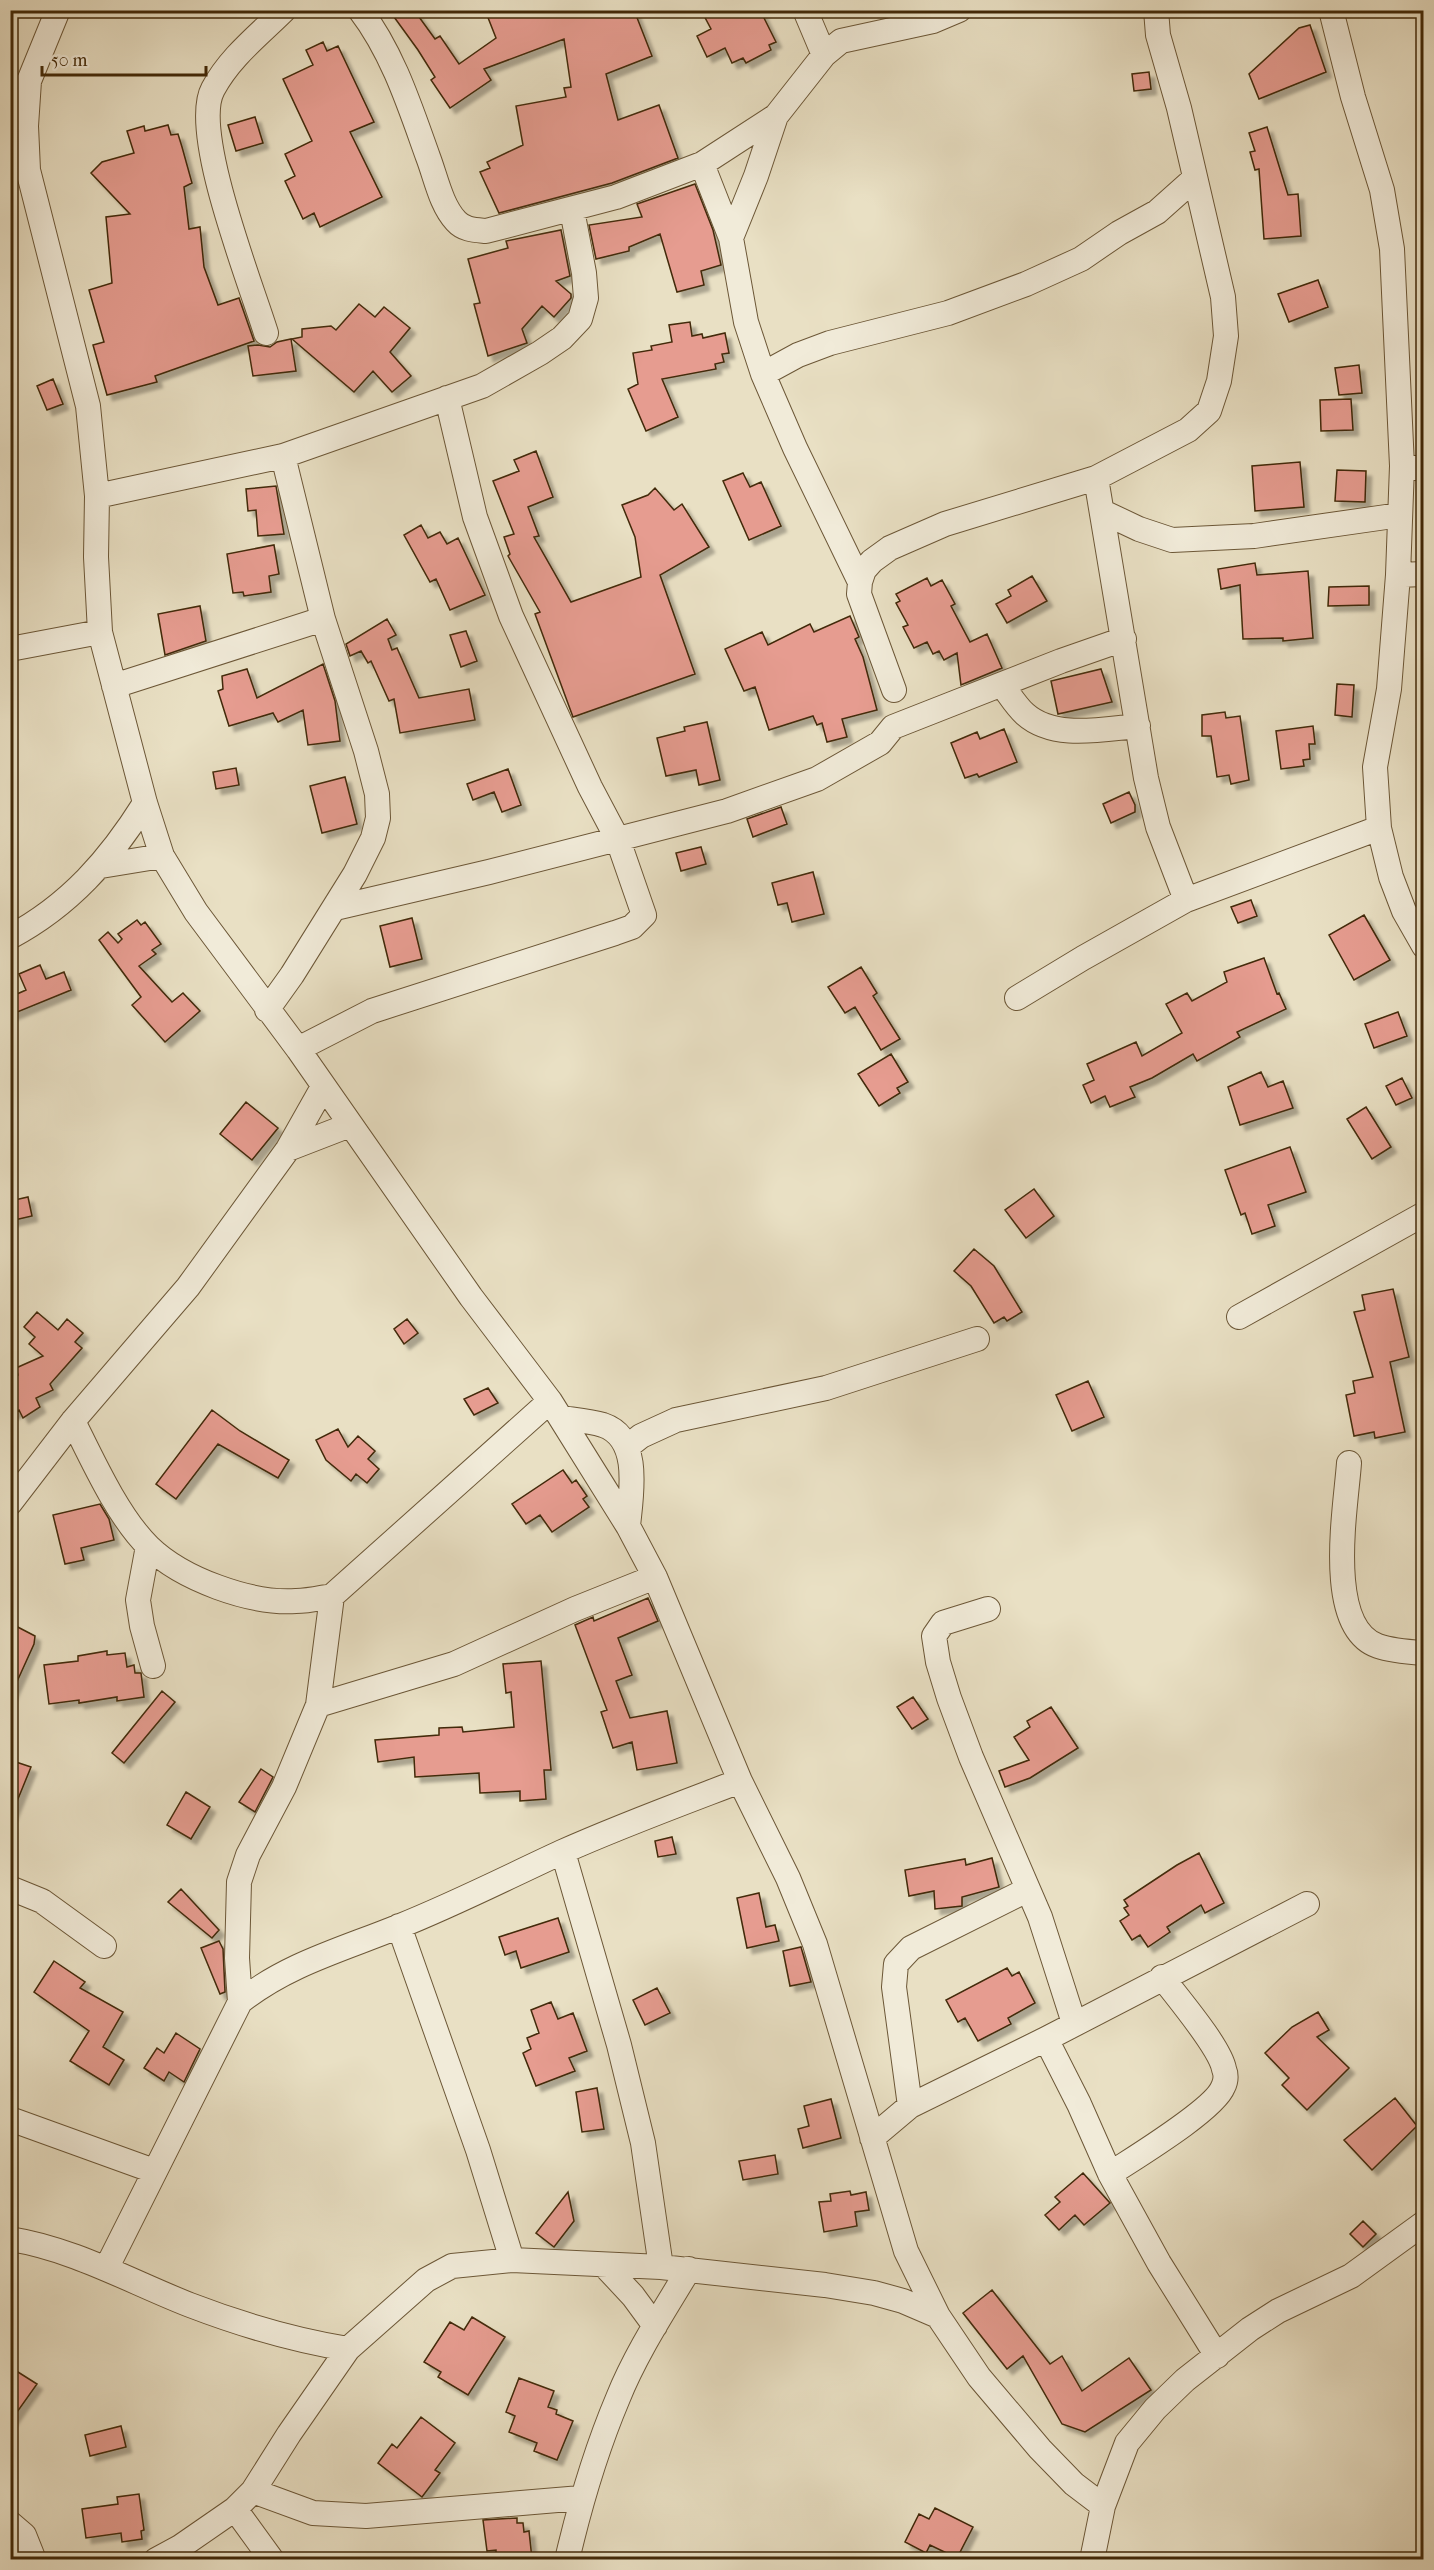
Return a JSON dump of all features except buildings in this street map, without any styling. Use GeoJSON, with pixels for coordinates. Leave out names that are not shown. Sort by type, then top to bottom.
{"type":"FeatureCollection","features":[{"type":"Feature","properties":{"kind":"street"},"geometry":{"type":"LineString","coordinates":[[58,10],[29,81],[26,126],[28,170],[88,406],[97,496],[96,557],[100,632],[145,803],[162,856],[196,912],[298,1049],[471,1297],[556,1410],[628,1526],[655,1577],[740,1781],[788,1878],[815,1944],[906,2251],[938,2316],[979,2377],[1040,2450],[1074,2484],[1103,2506]]}},
{"type":"Feature","properties":{"kind":"street"},"geometry":{"type":"LineString","coordinates":[[266,333],[226,208],[212,156],[207,122],[212,91],[234,58],[284,10]]}},
{"type":"Feature","properties":{"kind":"street"},"geometry":{"type":"LineString","coordinates":[[360,10],[376,31],[398,78],[445,203],[456,222],[468,230],[486,231],[573,210],[665,180],[702,164],[776,116],[824,55],[841,41],[933,21],[959,10]]}},
{"type":"Feature","properties":{"kind":"street"},"geometry":{"type":"LineString","coordinates":[[805,10],[824,55]]}},
{"type":"Feature","properties":{"kind":"street"},"geometry":{"type":"LineString","coordinates":[[894,690],[859,594],[864,570],[872,561],[890,548],[945,524],[1096,478],[1188,430],[1209,411],[1219,381],[1226,336],[1222,297],[1179,108],[1158,34],[1156,10]]}},
{"type":"Feature","properties":{"kind":"street"},"geometry":{"type":"LineString","coordinates":[[1334,12],[1353,97],[1382,190],[1392,249],[1413,467],[1400,515],[1389,689],[1375,767],[1379,828],[1391,877],[1404,911],[1424,946]]}},
{"type":"Feature","properties":{"kind":"street"},"geometry":{"type":"LineString","coordinates":[[10,103],[29,81]]}},
{"type":"Feature","properties":{"kind":"street"},"geometry":{"type":"LineString","coordinates":[[731,238],[756,176],[776,116]]}},
{"type":"Feature","properties":{"kind":"street"},"geometry":{"type":"LineString","coordinates":[[702,164],[731,238],[746,322],[763,374],[795,448],[860,582]]}},
{"type":"Feature","properties":{"kind":"street"},"geometry":{"type":"LineString","coordinates":[[763,374],[798,355],[830,343],[948,314],[1026,284],[1081,259],[1119,233],[1157,212],[1194,179]]}},
{"type":"Feature","properties":{"kind":"street"},"geometry":{"type":"LineString","coordinates":[[97,496],[283,456],[482,386],[540,353],[562,338],[580,320],[586,298],[573,210]]}},
{"type":"Feature","properties":{"kind":"street"},"geometry":{"type":"LineString","coordinates":[[298,1049],[372,1011],[632,927],[644,915],[618,840],[590,787],[510,616],[475,517],[447,398]]}},
{"type":"Feature","properties":{"kind":"street"},"geometry":{"type":"LineString","coordinates":[[267,1010],[336,908],[373,838],[378,818],[376,794],[366,752],[323,620],[283,456]]}},
{"type":"Feature","properties":{"kind":"street"},"geometry":{"type":"LineString","coordinates":[[1096,478],[1146,778],[1158,827],[1186,900]]}},
{"type":"Feature","properties":{"kind":"street"},"geometry":{"type":"LineString","coordinates":[[1103,512],[1139,529],[1172,540],[1254,536],[1400,515]]}},
{"type":"Feature","properties":{"kind":"street"},"geometry":{"type":"LineString","coordinates":[[1398,575],[1424,574]]}},
{"type":"Feature","properties":{"kind":"street"},"geometry":{"type":"LineString","coordinates":[[114,686],[323,620]]}},
{"type":"Feature","properties":{"kind":"street"},"geometry":{"type":"LineString","coordinates":[[10,649],[100,632]]}},
{"type":"Feature","properties":{"kind":"street"},"geometry":{"type":"LineString","coordinates":[[336,908],[618,840],[727,811],[817,779],[880,743],[892,727],[1124,639]]}},
{"type":"Feature","properties":{"kind":"street"},"geometry":{"type":"LineString","coordinates":[[1002,685],[1025,715],[1051,729],[1088,730],[1138,726]]}},
{"type":"Feature","properties":{"kind":"street"},"geometry":{"type":"LineString","coordinates":[[10,937],[57,908],[101,866],[145,803]]}},
{"type":"Feature","properties":{"kind":"street"},"geometry":{"type":"LineString","coordinates":[[1017,998],[1186,900],[1379,828]]}},
{"type":"Feature","properties":{"kind":"street"},"geometry":{"type":"LineString","coordinates":[[101,866],[162,856]]}},
{"type":"Feature","properties":{"kind":"street"},"geometry":{"type":"LineString","coordinates":[[10,1503],[74,1421],[188,1287],[288,1149],[324,1087]]}},
{"type":"Feature","properties":{"kind":"street"},"geometry":{"type":"LineString","coordinates":[[288,1149],[350,1125]]}},
{"type":"Feature","properties":{"kind":"street"},"geometry":{"type":"LineString","coordinates":[[1239,1317],[1424,1214]]}},
{"type":"Feature","properties":{"kind":"street"},"geometry":{"type":"LineString","coordinates":[[627,1447],[641,1436],[676,1420],[826,1388],[977,1339]]}},
{"type":"Feature","properties":{"kind":"street"},"geometry":{"type":"LineString","coordinates":[[556,1410],[605,1426],[616,1434],[627,1447],[631,1492],[628,1526]]}},
{"type":"Feature","properties":{"kind":"street"},"geometry":{"type":"LineString","coordinates":[[74,1421],[96,1466],[126,1517],[148,1546],[177,1568],[221,1589],[262,1599],[295,1602],[332,1596],[556,1410]]}},
{"type":"Feature","properties":{"kind":"street"},"geometry":{"type":"LineString","coordinates":[[1349,1463],[1342,1565],[1345,1604],[1354,1627],[1376,1646],[1424,1653]]}},
{"type":"Feature","properties":{"kind":"street"},"geometry":{"type":"LineString","coordinates":[[148,1546],[138,1600],[142,1626],[153,1666]]}},
{"type":"Feature","properties":{"kind":"street"},"geometry":{"type":"LineString","coordinates":[[318,1705],[454,1664],[575,1609],[655,1577]]}},
{"type":"Feature","properties":{"kind":"street"},"geometry":{"type":"LineString","coordinates":[[240,2002],[237,1958],[239,1882],[248,1855],[284,1787],[318,1705],[332,1596]]}},
{"type":"Feature","properties":{"kind":"street"},"geometry":{"type":"LineString","coordinates":[[988,1609],[943,1623],[934,1636],[938,1662],[971,1757],[1040,1917],[1074,2023]]}},
{"type":"Feature","properties":{"kind":"street"},"geometry":{"type":"LineString","coordinates":[[106,2269],[240,2002],[261,1985],[295,1967],[399,1926],[563,1852],[740,1781]]}},
{"type":"Feature","properties":{"kind":"street"},"geometry":{"type":"LineString","coordinates":[[563,1852],[619,2045],[643,2143],[661,2267]]}},
{"type":"Feature","properties":{"kind":"street"},"geometry":{"type":"LineString","coordinates":[[10,1888],[42,1901],[104,1946]]}},
{"type":"Feature","properties":{"kind":"street"},"geometry":{"type":"LineString","coordinates":[[910,2106],[894,1988],[896,1964],[911,1948],[1027,1890]]}},
{"type":"Feature","properties":{"kind":"street"},"geometry":{"type":"LineString","coordinates":[[872,2138],[910,2106],[1046,2039],[1307,1904]]}},
{"type":"Feature","properties":{"kind":"street"},"geometry":{"type":"LineString","coordinates":[[399,1926],[478,2150],[512,2260]]}},
{"type":"Feature","properties":{"kind":"street"},"geometry":{"type":"LineString","coordinates":[[1110,2174],[1171,2134],[1219,2094],[1224,2086],[1226,2077],[1221,2058],[1162,1977]]}},
{"type":"Feature","properties":{"kind":"street"},"geometry":{"type":"LineString","coordinates":[[1046,2039],[1079,2103],[1110,2174],[1159,2263],[1217,2356]]}},
{"type":"Feature","properties":{"kind":"street"},"geometry":{"type":"LineString","coordinates":[[10,2119],[154,2171]]}},
{"type":"Feature","properties":{"kind":"street"},"geometry":{"type":"LineString","coordinates":[[1092,2559],[1103,2506],[1127,2444],[1155,2409],[1185,2380],[1250,2329],[1278,2311],[1351,2276],[1424,2223]]}},
{"type":"Feature","properties":{"kind":"street"},"geometry":{"type":"LineString","coordinates":[[10,2239],[37,2243],[255,2328],[310,2343],[348,2349]]}},
{"type":"Feature","properties":{"kind":"street"},"geometry":{"type":"LineString","coordinates":[[156,2559],[180,2547],[235,2509],[253,2491],[348,2349],[426,2280],[452,2266],[512,2260],[689,2269],[874,2293],[903,2301],[938,2316]]}},
{"type":"Feature","properties":{"kind":"street"},"geometry":{"type":"LineString","coordinates":[[604,2265],[633,2296],[655,2326]]}},
{"type":"Feature","properties":{"kind":"street"},"geometry":{"type":"LineString","coordinates":[[567,2559],[581,2498],[618,2396],[655,2326],[689,2269]]}},
{"type":"Feature","properties":{"kind":"street"},"geometry":{"type":"LineString","coordinates":[[253,2491],[313,2513],[366,2516],[581,2498]]}},
{"type":"Feature","properties":{"kind":"street"},"geometry":{"type":"LineString","coordinates":[[235,2509],[272,2559]]}},
{"type":"Feature","properties":{"kind":"street"},"geometry":{"type":"LineString","coordinates":[[10,2523],[24,2535],[34,2559]]}}]}
